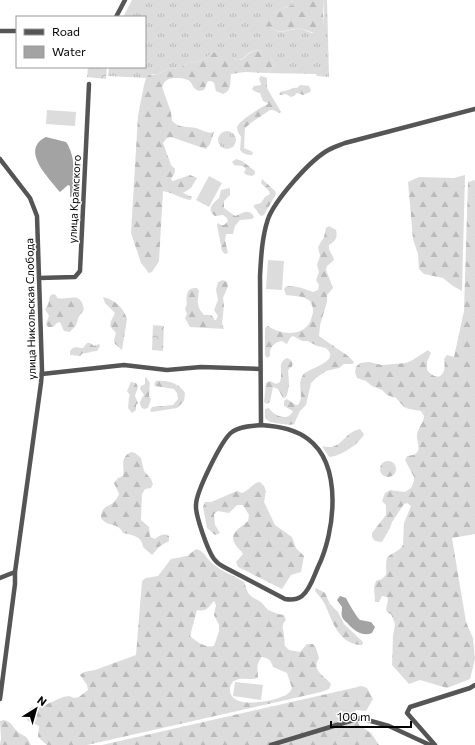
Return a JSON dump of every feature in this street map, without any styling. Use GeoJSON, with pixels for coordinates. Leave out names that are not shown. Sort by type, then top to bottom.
{"type":"FeatureCollection","features":[{"type":"Feature","properties":{"kind":"street"},"geometry":{"type":"LineString","coordinates":[[117,16],[125,0]]}},
{"type":"Feature","properties":{"kind":"street"},"geometry":{"type":"LineString","coordinates":[[0,31],[16,31]]}},
{"type":"Feature","properties":{"kind":"street","name":"улица Крамского"},"geometry":{"type":"LineString","coordinates":[[40,278],[75,277],[80,271],[89,84]]}},
{"type":"Feature","properties":{"kind":"street"},"geometry":{"type":"LineString","coordinates":[[261,425],[260,276],[265,228],[270,214],[277,202],[316,159],[337,146],[475,109]]}},
{"type":"Feature","properties":{"kind":"street","name":"улица Никольская Слобода"},"geometry":{"type":"LineString","coordinates":[[0,159],[30,198],[37,216],[42,374],[15,572],[15,586],[0,699]]}},
{"type":"Feature","properties":{"kind":"street"},"geometry":{"type":"LineString","coordinates":[[42,374],[124,365],[167,370],[201,367],[260,369]]}},
{"type":"Feature","properties":{"kind":"street"},"geometry":{"type":"LineString","coordinates":[[261,425],[286,429],[308,439],[322,455],[330,484],[333,512],[326,548],[307,591],[294,600],[285,599],[220,565],[211,553],[196,514],[197,498],[214,460],[229,435],[236,429],[261,425]]}},
{"type":"Feature","properties":{"kind":"street"},"geometry":{"type":"LineString","coordinates":[[0,578],[15,572]]}},
{"type":"Feature","properties":{"kind":"street"},"geometry":{"type":"LineString","coordinates":[[435,745],[407,713],[410,707],[470,688],[475,685]]}},
{"type":"Feature","properties":{"kind":"street"},"geometry":{"type":"LineString","coordinates":[[271,745],[360,718],[389,726],[430,745]]}},
{"type":"Feature","properties":{"kind":"green space"},"geometry":{"type":"Polygon","coordinates":[[[132,0],[292,0],[293,5],[284,8],[275,14],[270,26],[281,32],[303,29],[312,33],[324,24],[323,0],[327,0],[329,77],[317,76],[316,74],[268,73],[274,65],[273,61],[268,55],[261,51],[253,51],[238,60],[216,51],[200,61],[189,63],[179,68],[168,69],[158,74],[152,74],[146,78],[108,76],[109,68],[146,68],[146,16],[124,16],[132,0]]]}},
{"type":"Feature","properties":{"kind":"green space"},"geometry":{"type":"Polygon","coordinates":[[[292,0],[323,0],[323,30],[318,33],[301,29],[277,31],[270,26],[264,26],[259,22],[261,16],[266,14],[272,17],[281,9],[293,5],[292,0]]]}},
{"type":"Feature","properties":{"kind":"green space"},"geometry":{"type":"Polygon","coordinates":[[[216,51],[230,53],[234,59],[239,60],[254,51],[262,51],[271,58],[274,65],[268,73],[245,72],[231,74],[228,91],[223,94],[216,91],[214,83],[211,81],[208,81],[204,90],[199,91],[190,81],[181,78],[165,81],[162,87],[171,112],[172,121],[181,126],[196,128],[207,132],[214,132],[210,144],[206,149],[171,137],[167,138],[163,143],[171,165],[175,169],[171,179],[172,181],[190,175],[197,178],[191,188],[183,193],[192,197],[191,200],[163,191],[159,261],[152,272],[149,273],[141,263],[131,233],[138,116],[146,78],[149,75],[158,74],[168,69],[179,68],[189,63],[200,61],[216,51]]]}},
{"type":"Feature","properties":{"kind":"green space"},"geometry":{"type":"Polygon","coordinates":[[[88,68],[107,68],[106,79],[87,77],[88,68]]]}},
{"type":"Feature","properties":{"kind":"green space"},"geometry":{"type":"Polygon","coordinates":[[[261,76],[267,78],[267,88],[281,112],[279,113],[270,110],[245,128],[244,148],[253,152],[252,155],[248,155],[240,150],[241,137],[237,127],[246,117],[268,104],[263,101],[260,93],[252,89],[254,86],[261,85],[259,79],[261,76]]]}},
{"type":"Feature","properties":{"kind":"green space"},"geometry":{"type":"Polygon","coordinates":[[[300,85],[309,86],[311,90],[310,92],[303,95],[297,93],[291,97],[286,94],[279,94],[282,91],[297,88],[300,85]]]}},
{"type":"Feature","properties":{"kind":"green space"},"geometry":{"type":"Polygon","coordinates":[[[47,110],[76,112],[75,126],[46,124],[47,110]]]}},
{"type":"Feature","properties":{"kind":"green space"},"geometry":{"type":"Polygon","coordinates":[[[223,131],[231,131],[236,136],[234,147],[231,149],[223,149],[218,144],[218,136],[223,131]]]}},
{"type":"Feature","properties":{"kind":"green space"},"geometry":{"type":"Polygon","coordinates":[[[236,159],[242,161],[255,171],[255,174],[252,176],[244,173],[246,169],[245,167],[234,165],[232,162],[236,159]]]}},
{"type":"Feature","properties":{"kind":"green space"},"geometry":{"type":"Polygon","coordinates":[[[465,175],[462,291],[443,278],[424,274],[419,269],[418,254],[413,239],[408,182],[419,177],[454,178],[465,175]]]}},
{"type":"Feature","properties":{"kind":"green space"},"geometry":{"type":"Polygon","coordinates":[[[209,176],[222,183],[209,207],[196,200],[209,176]]]}},
{"type":"Feature","properties":{"kind":"green space"},"geometry":{"type":"Polygon","coordinates":[[[262,179],[275,191],[276,194],[264,215],[261,216],[254,205],[261,203],[265,197],[270,194],[261,183],[262,179]]]}},
{"type":"Feature","properties":{"kind":"green space"},"geometry":{"type":"Polygon","coordinates":[[[475,180],[475,534],[452,538],[466,622],[473,638],[475,659],[470,679],[447,688],[420,680],[409,684],[392,665],[395,624],[391,614],[386,610],[387,597],[382,596],[379,602],[375,602],[374,587],[376,581],[382,579],[386,575],[387,558],[399,550],[403,545],[404,523],[411,506],[407,503],[404,504],[392,522],[382,542],[375,541],[372,537],[372,533],[386,515],[386,505],[382,501],[385,493],[390,490],[405,492],[411,488],[414,477],[405,460],[407,456],[417,453],[417,435],[424,416],[421,411],[404,407],[396,398],[387,395],[382,390],[372,386],[366,381],[357,378],[355,372],[356,367],[360,363],[369,362],[382,365],[406,363],[428,350],[431,353],[427,362],[427,370],[431,374],[438,377],[443,373],[445,364],[444,359],[447,355],[454,357],[464,311],[468,182],[475,180]]]}},
{"type":"Feature","properties":{"kind":"green space"},"geometry":{"type":"Polygon","coordinates":[[[229,188],[230,195],[224,201],[224,208],[235,216],[244,212],[249,212],[254,217],[252,219],[240,220],[235,226],[233,234],[226,234],[225,240],[228,253],[225,254],[222,251],[217,225],[218,223],[224,225],[228,221],[223,215],[215,216],[211,211],[211,206],[219,198],[221,190],[229,188]]]}},
{"type":"Feature","properties":{"kind":"green space"},"geometry":{"type":"Polygon","coordinates":[[[329,226],[336,230],[337,233],[336,239],[329,245],[329,249],[334,260],[327,266],[326,270],[333,288],[327,295],[327,302],[320,325],[319,336],[348,356],[354,362],[353,364],[344,364],[339,368],[326,371],[311,383],[306,405],[300,411],[294,424],[286,425],[270,422],[265,418],[265,409],[269,408],[281,417],[291,414],[293,411],[284,406],[284,401],[287,399],[298,405],[301,398],[300,383],[303,375],[327,361],[330,357],[330,353],[326,348],[317,346],[308,341],[302,341],[293,336],[287,344],[282,341],[274,344],[270,350],[270,356],[267,358],[265,355],[266,327],[268,326],[280,332],[294,333],[305,328],[310,323],[313,310],[310,301],[303,297],[286,295],[284,289],[287,286],[290,286],[313,292],[318,290],[319,285],[316,280],[319,272],[317,265],[320,256],[318,247],[324,237],[326,228],[329,226]]]}},
{"type":"Feature","properties":{"kind":"green space"},"geometry":{"type":"Polygon","coordinates":[[[268,260],[284,261],[282,290],[266,289],[268,260]]]}},
{"type":"Feature","properties":{"kind":"green space"},"geometry":{"type":"Polygon","coordinates":[[[223,280],[227,282],[228,286],[223,298],[224,305],[222,324],[224,329],[190,327],[185,318],[187,314],[185,309],[187,304],[187,295],[189,291],[193,288],[197,288],[199,291],[198,301],[200,310],[204,315],[211,315],[214,320],[216,320],[218,316],[214,310],[218,300],[216,290],[218,282],[223,280]]]}},
{"type":"Feature","properties":{"kind":"green space"},"geometry":{"type":"Polygon","coordinates":[[[53,294],[56,295],[57,298],[61,299],[77,298],[82,304],[84,310],[79,316],[76,325],[70,332],[64,331],[60,322],[53,327],[48,327],[46,324],[49,316],[45,309],[48,305],[50,296],[53,294]]]}},
{"type":"Feature","properties":{"kind":"green space"},"geometry":{"type":"Polygon","coordinates":[[[103,297],[118,305],[127,319],[122,350],[115,344],[114,340],[116,333],[110,326],[115,313],[105,303],[103,297]]]}},
{"type":"Feature","properties":{"kind":"green space"},"geometry":{"type":"Polygon","coordinates":[[[153,325],[164,326],[163,351],[152,350],[153,325]]]}},
{"type":"Feature","properties":{"kind":"green space"},"geometry":{"type":"Polygon","coordinates":[[[87,343],[94,346],[99,344],[100,346],[97,351],[83,353],[80,356],[70,355],[70,351],[73,348],[83,348],[87,343]]]}},
{"type":"Feature","properties":{"kind":"green space"},"geometry":{"type":"Polygon","coordinates":[[[287,358],[291,360],[292,367],[288,371],[289,388],[286,397],[283,398],[278,389],[273,387],[270,402],[267,404],[264,402],[266,383],[270,381],[276,384],[280,382],[281,365],[287,358]]]}},
{"type":"Feature","properties":{"kind":"green space"},"geometry":{"type":"Polygon","coordinates":[[[146,377],[150,383],[149,396],[151,399],[148,408],[144,409],[140,404],[140,401],[144,395],[140,389],[141,386],[145,384],[146,377]]]}},
{"type":"Feature","properties":{"kind":"green space"},"geometry":{"type":"Polygon","coordinates":[[[156,381],[168,382],[179,387],[185,393],[184,401],[177,408],[152,412],[150,411],[152,407],[173,405],[178,399],[177,393],[174,389],[155,386],[154,384],[156,381]]]}},
{"type":"Feature","properties":{"kind":"green space"},"geometry":{"type":"Polygon","coordinates":[[[131,382],[136,383],[138,387],[135,396],[138,403],[136,405],[136,410],[132,413],[128,408],[130,395],[127,391],[131,382]]]}},
{"type":"Feature","properties":{"kind":"green space"},"geometry":{"type":"Polygon","coordinates":[[[360,429],[364,434],[354,446],[338,455],[329,457],[322,446],[334,446],[354,431],[360,429]]]}},
{"type":"Feature","properties":{"kind":"green space"},"geometry":{"type":"Polygon","coordinates":[[[131,452],[135,453],[141,458],[144,471],[151,479],[153,484],[151,488],[145,489],[142,494],[141,520],[149,527],[150,537],[155,539],[162,535],[169,536],[169,541],[160,546],[152,555],[143,547],[139,538],[123,533],[121,529],[107,523],[101,518],[103,510],[117,499],[119,494],[114,483],[118,478],[123,476],[123,462],[127,454],[131,452]]]}},
{"type":"Feature","properties":{"kind":"green space"},"geometry":{"type":"Polygon","coordinates":[[[385,461],[391,461],[396,466],[394,475],[391,477],[385,477],[380,472],[380,466],[385,461]]]}},
{"type":"Feature","properties":{"kind":"green space"},"geometry":{"type":"Polygon","coordinates":[[[260,482],[266,491],[264,502],[275,525],[292,537],[296,548],[304,556],[301,572],[291,575],[282,589],[238,567],[236,562],[243,554],[235,544],[233,537],[234,533],[248,521],[249,515],[243,505],[237,505],[229,513],[218,511],[214,514],[215,525],[220,533],[215,535],[207,528],[203,507],[205,502],[211,502],[237,491],[242,493],[260,482]]]}},
{"type":"Feature","properties":{"kind":"green space"},"geometry":{"type":"Polygon","coordinates":[[[196,549],[200,551],[216,567],[244,582],[248,593],[261,602],[268,610],[284,615],[286,620],[283,626],[285,646],[289,650],[300,652],[307,644],[313,644],[319,658],[317,662],[317,670],[331,684],[329,689],[87,745],[47,745],[38,737],[39,726],[28,721],[25,716],[28,711],[32,707],[36,709],[63,697],[79,697],[88,690],[87,685],[80,675],[84,672],[95,670],[136,655],[142,581],[146,578],[158,576],[171,559],[187,556],[196,549]],[[214,601],[205,610],[197,610],[190,636],[207,646],[214,646],[219,631],[219,625],[214,615],[216,605],[214,601]],[[262,657],[257,670],[258,678],[240,679],[232,683],[230,689],[232,696],[237,700],[244,702],[263,702],[286,695],[291,690],[292,688],[287,673],[273,667],[269,660],[262,657]]]}},
{"type":"Feature","properties":{"kind":"green space"},"geometry":{"type":"Polygon","coordinates":[[[316,588],[325,593],[330,604],[338,612],[344,624],[363,642],[362,645],[354,644],[348,641],[338,632],[324,603],[315,591],[316,588]]]}},
{"type":"Feature","properties":{"kind":"green space"},"geometry":{"type":"Polygon","coordinates":[[[235,682],[263,685],[261,700],[233,696],[235,682]]]}},
{"type":"Feature","properties":{"kind":"green space"},"geometry":{"type":"Polygon","coordinates":[[[362,686],[367,688],[373,699],[366,711],[355,710],[359,725],[371,733],[379,745],[102,745],[362,686]]]}},
{"type":"Feature","properties":{"kind":"green space"},"geometry":{"type":"Polygon","coordinates":[[[4,720],[10,723],[19,733],[26,737],[31,745],[0,745],[0,721],[4,720]]]}},
{"type":"Feature","properties":{"kind":"water"},"geometry":{"type":"Polygon","coordinates":[[[46,137],[66,142],[69,148],[72,155],[74,168],[73,196],[70,197],[70,186],[68,185],[60,192],[39,164],[35,149],[38,143],[46,137]]]}},
{"type":"Feature","properties":{"kind":"water"},"geometry":{"type":"Polygon","coordinates":[[[340,596],[346,598],[360,620],[371,622],[375,627],[372,633],[359,633],[344,620],[342,616],[342,607],[337,600],[340,596]]]}}]}
